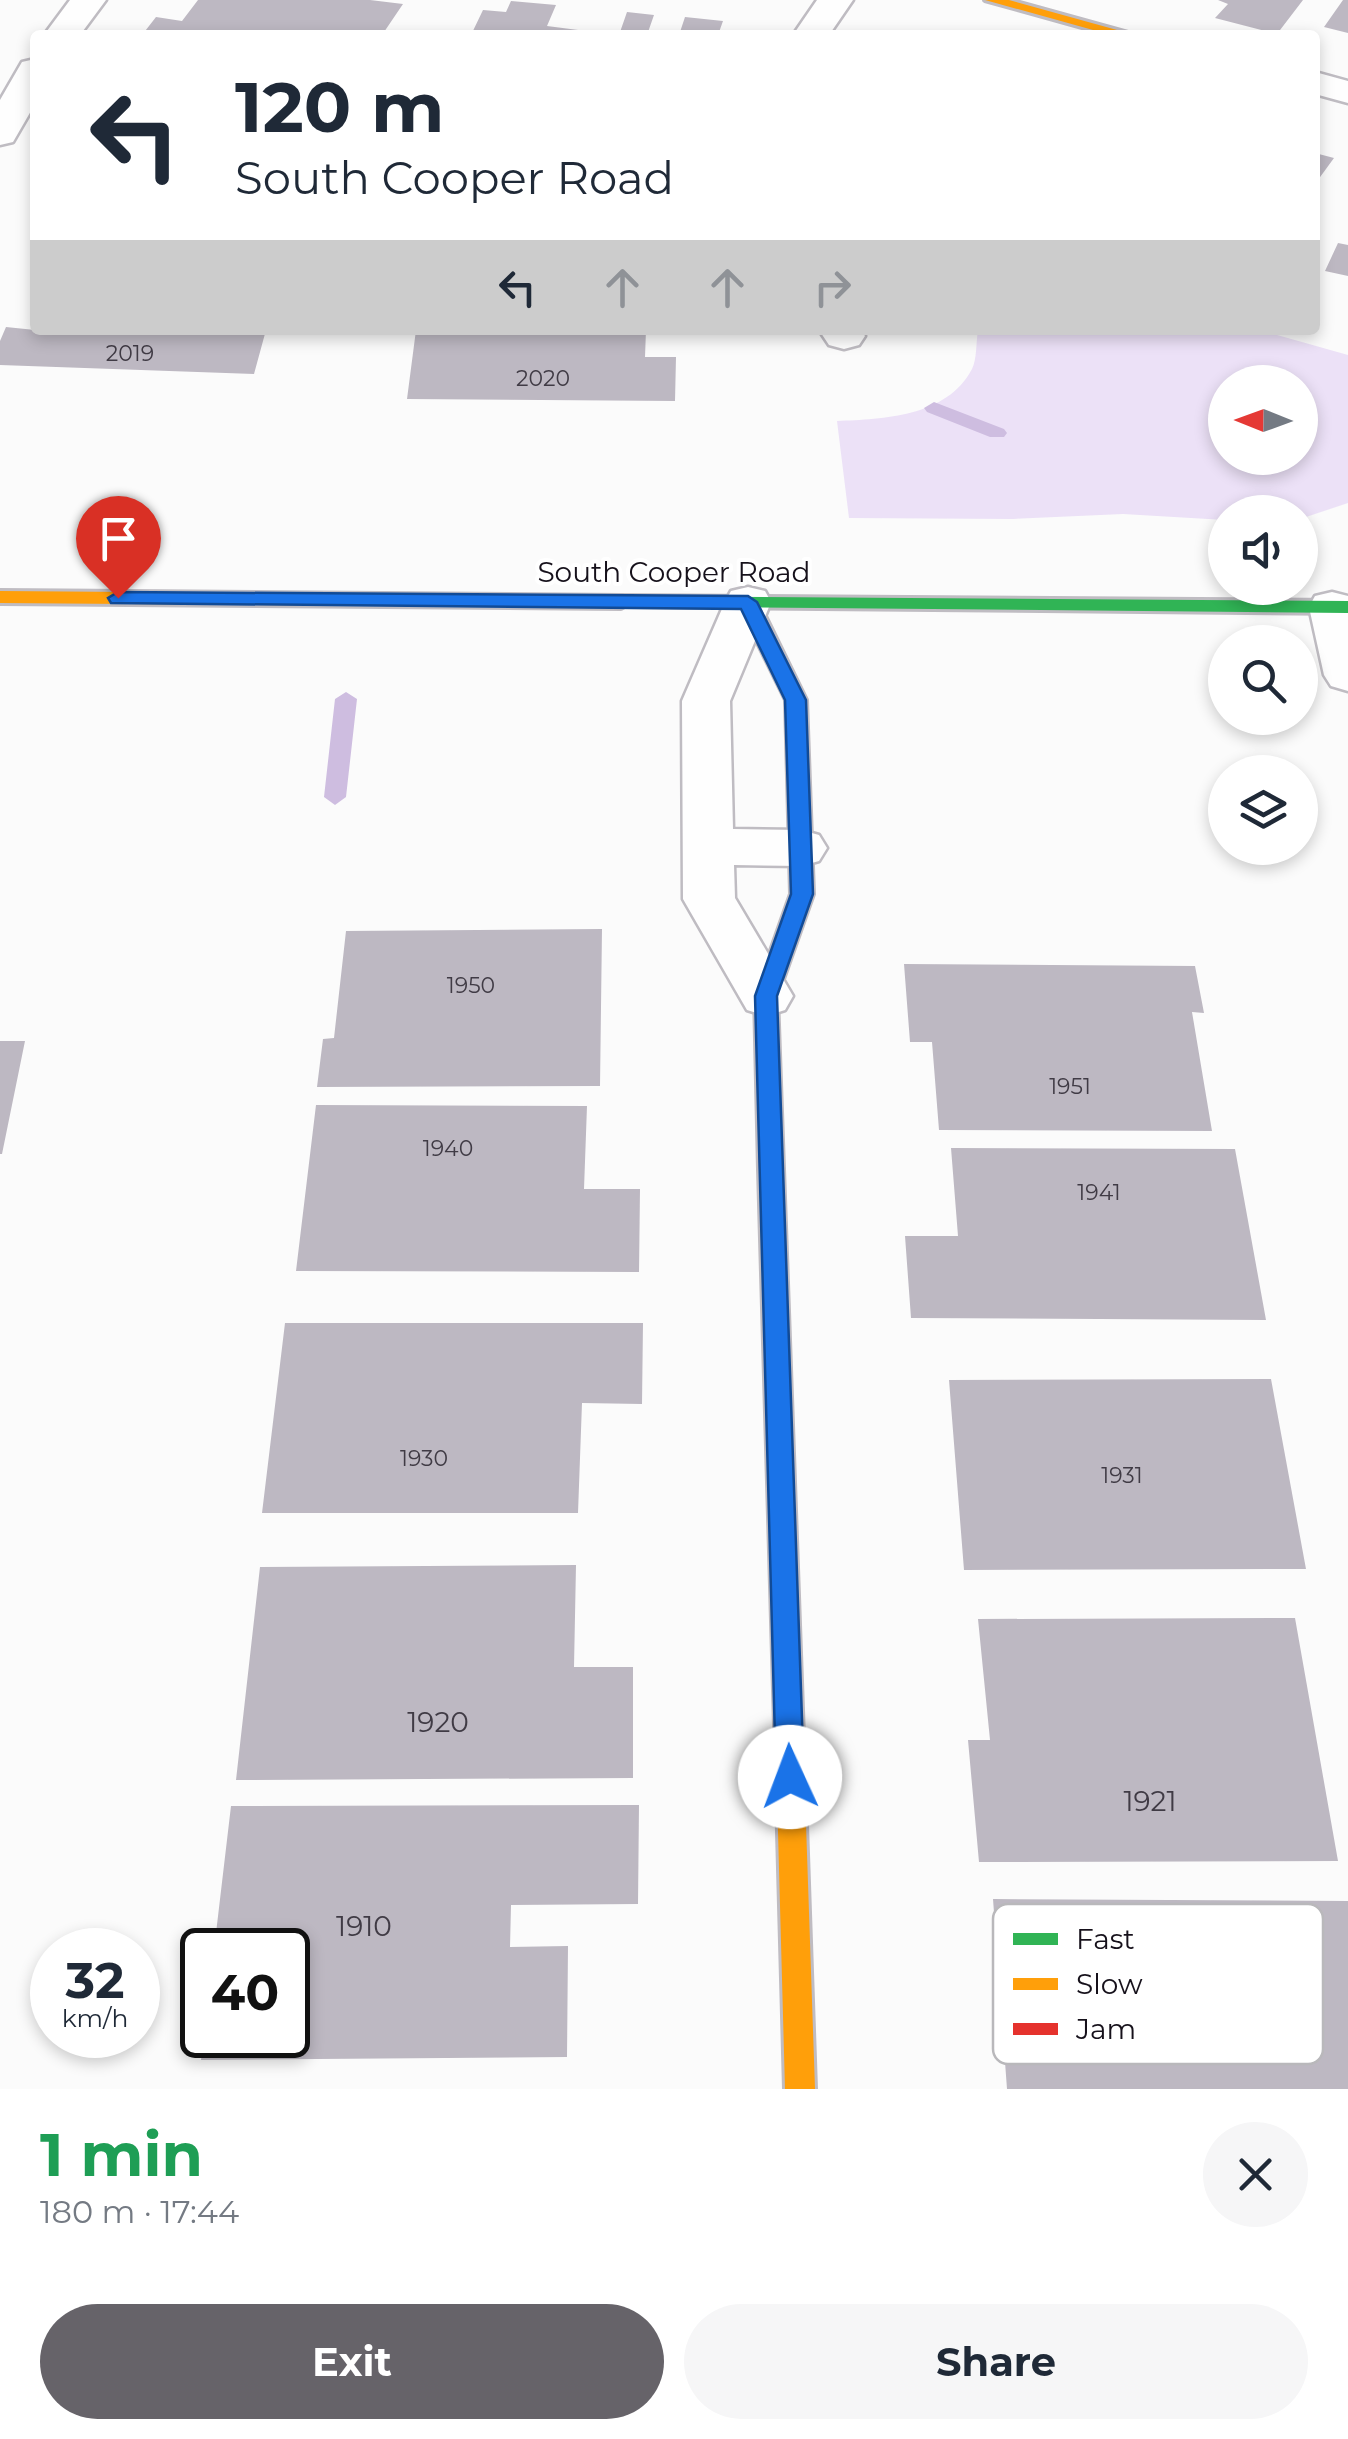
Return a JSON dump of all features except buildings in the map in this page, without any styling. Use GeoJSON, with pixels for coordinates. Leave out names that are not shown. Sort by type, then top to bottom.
{"type":"FeatureCollection","features":[{"type":"Feature","properties":{"kind":"street"},"geometry":{"type":"LineString","coordinates":[[66,30],[88,0]]}},
{"type":"Feature","properties":{"kind":"street"},"geometry":{"type":"LineString","coordinates":[[814,30],[835,0]]}},
{"type":"Feature","properties":{"kind":"street"},"geometry":{"type":"LineString","coordinates":[[992,0],[1109,30]]}},
{"type":"Feature","properties":{"kind":"street"},"geometry":{"type":"LineString","coordinates":[[0,134],[30,79]]}},
{"type":"Feature","properties":{"kind":"street"},"geometry":{"type":"LineString","coordinates":[[1320,84],[1348,92]]}},
{"type":"Feature","properties":{"kind":"street","name":"South Cooper Road"},"geometry":{"type":"LineString","coordinates":[[0,597],[1340,607]]}},
{"type":"Feature","properties":{"kind":"street"},"geometry":{"type":"LineString","coordinates":[[748,602],[706,701],[709,899],[766,996]]}},
{"type":"Feature","properties":{"kind":"street"},"geometry":{"type":"LineString","coordinates":[[748,602],[796,700],[802,894],[766,996],[800,2089]]}},
{"type":"Feature","properties":{"kind":"street"},"geometry":{"type":"LineString","coordinates":[[1340,607],[1348,676]]}},
{"type":"Feature","properties":{"kind":"street"},"geometry":{"type":"LineString","coordinates":[[708,846],[801,848]]}},
{"type":"Feature","properties":{"kind":"shaded area"},"geometry":{"type":"Polygon","coordinates":[[[978,335],[1277,335],[1348,355],[1348,503],[1318,513],[1318,495],[1208,495],[1208,519],[1123,514],[1013,519],[849,518],[837,421],[893,416],[930,406],[961,385],[972,369],[978,335]]]}},
{"type":"Feature","properties":{"kind":"waterway"},"geometry":{"type":"LineString","coordinates":[[934,408],[997,433]]}},
{"type":"Feature","properties":{"kind":"waterway"},"geometry":{"type":"LineString","coordinates":[[335,797],[346,699]]}},
{"type":"Feature","properties":{"kind":"traffic: fast"},"geometry":{"type":"LineString","coordinates":[[621,602],[1348,607]]}},
{"type":"Feature","properties":{"kind":"traffic: fast"},"geometry":{"type":"LineString","coordinates":[[771,1169],[791,1795]]}},
{"type":"Feature","properties":{"kind":"traffic: slow"},"geometry":{"type":"LineString","coordinates":[[992,0],[1109,30]]}},
{"type":"Feature","properties":{"kind":"traffic: slow"},"geometry":{"type":"LineString","coordinates":[[0,597],[621,602]]}},
{"type":"Feature","properties":{"kind":"traffic: slow"},"geometry":{"type":"LineString","coordinates":[[791,1795],[800,2089]]}},
{"type":"Feature","properties":{"kind":"traffic: jam"},"geometry":{"type":"LineString","coordinates":[[748,602],[796,700],[802,894],[766,996],[771,1169]]}},
{"type":"Feature","properties":{"kind":"route"},"geometry":{"type":"LineString","coordinates":[[118,598],[748,602],[796,700],[800,811],[802,894],[766,996],[790,1777]]}}]}
